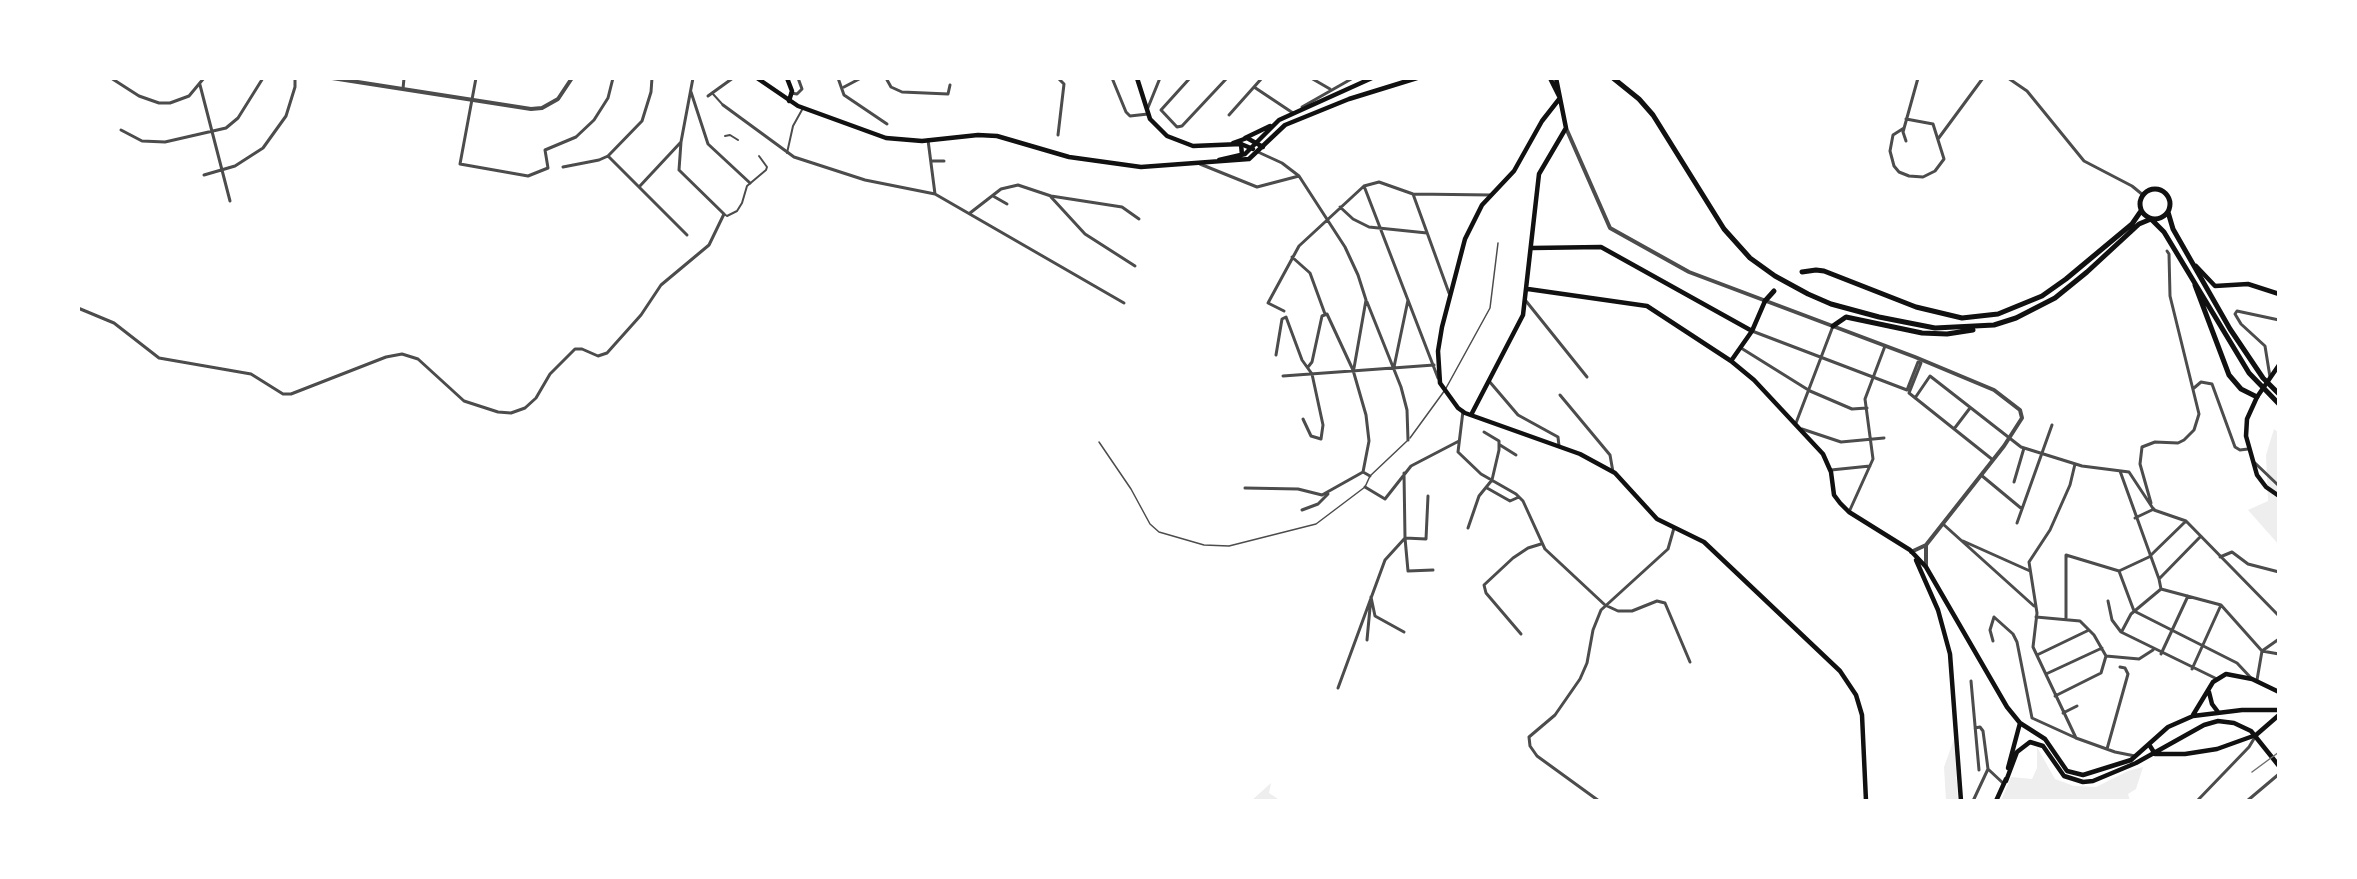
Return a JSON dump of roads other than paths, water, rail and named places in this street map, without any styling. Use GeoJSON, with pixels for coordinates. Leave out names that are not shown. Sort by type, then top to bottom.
{"type":"FeatureCollection","features":[{"type":"Feature","properties":{"kind":"highway"},"geometry":{"type":"LineString","coordinates":[[1613,78],[1639,99],[1653,115],[1724,229],[1750,258],[1775,276],[1831,304],[1879,317],[1935,328],[1994,325]]}},
{"type":"Feature","properties":{"kind":"highway"},"geometry":{"type":"LineString","coordinates":[[2279,394],[2270,390],[2257,383],[2164,232],[2141,211],[2139,204],[2143,195],[2151,190],[2160,190],[2169,202],[2168,212],[2173,229],[2230,329],[2263,378],[2270,390],[2279,404]]}},
{"type":"Feature","properties":{"kind":"highway"},"geometry":{"type":"LineString","coordinates":[[1802,272],[1816,270],[1824,272],[1916,307],[1962,318],[1998,314],[2042,296],[2066,279],[2132,224],[2141,211]]}},
{"type":"Feature","properties":{"kind":"highway"},"geometry":{"type":"LineString","coordinates":[[1833,326],[1846,317],[1910,331],[1947,334],[1994,325],[2016,318],[2055,298],[2088,272],[2139,224],[2161,218],[2168,212]]}},
{"type":"Feature","properties":{"kind":"highway"},"geometry":{"type":"LineString","coordinates":[[2191,275],[2229,375],[2241,389],[2257,397]]}},
{"type":"Feature","properties":{"kind":"highway"},"geometry":{"type":"LineString","coordinates":[[1765,301],[1774,291]]}},
{"type":"Feature","properties":{"kind":"main road"},"geometry":{"type":"LineString","coordinates":[[757,78],[803,108],[886,138],[928,140],[978,135],[997,136],[1069,157],[1141,168],[1236,162],[1249,159],[1286,125],[1312,113],[1417,78]]}},
{"type":"Feature","properties":{"kind":"main road"},"geometry":{"type":"LineString","coordinates":[[787,78],[791,93],[789,100]]}},
{"type":"Feature","properties":{"kind":"main road"},"geometry":{"type":"LineString","coordinates":[[1137,78],[1148,112],[1160,131],[1186,144],[1201,147],[1241,144],[1258,152]]}},
{"type":"Feature","properties":{"kind":"main road"},"geometry":{"type":"LineString","coordinates":[[1230,144],[1272,125],[1293,112],[1372,78]]}},
{"type":"Feature","properties":{"kind":"main road"},"geometry":{"type":"LineString","coordinates":[[1550,78],[1560,98]]}},
{"type":"Feature","properties":{"kind":"main road"},"geometry":{"type":"LineString","coordinates":[[1471,415],[1521,323],[1528,289],[1539,174],[1566,128],[1556,78]]}},
{"type":"Feature","properties":{"kind":"main road"},"geometry":{"type":"LineString","coordinates":[[1560,98],[1542,121],[1514,171],[1482,205],[1472,225],[1459,257],[1442,327],[1436,365],[1440,382],[1463,411],[1559,446],[1613,472],[1634,490],[1657,519],[1704,542],[1848,681],[1862,715],[1866,801]]}},
{"type":"Feature","properties":{"kind":"main road"},"geometry":{"type":"LineString","coordinates":[[1208,163],[1242,155],[1252,148],[1272,125]]}},
{"type":"Feature","properties":{"kind":"main road"},"geometry":{"type":"LineString","coordinates":[[1245,138],[1263,147]]}},
{"type":"Feature","properties":{"kind":"main road"},"geometry":{"type":"LineString","coordinates":[[1241,144],[1242,155]]}},
{"type":"Feature","properties":{"kind":"main road"},"geometry":{"type":"LineString","coordinates":[[1532,248],[1601,247],[1752,332]]}},
{"type":"Feature","properties":{"kind":"main road"},"geometry":{"type":"LineString","coordinates":[[2192,262],[2214,286],[2240,285],[2279,294]]}},
{"type":"Feature","properties":{"kind":"main road"},"geometry":{"type":"LineString","coordinates":[[1528,289],[1647,306],[1731,361],[1754,380],[1823,454],[1831,470],[1834,495],[1849,512],[1910,551],[1926,567],[2007,707],[2020,723],[2039,735],[2060,764],[2074,774],[2098,772],[2137,756],[2173,724],[2193,716],[2242,710],[2279,710]]}},
{"type":"Feature","properties":{"kind":"main road"},"geometry":{"type":"LineString","coordinates":[[1731,361],[1752,332],[1765,301]]}},
{"type":"Feature","properties":{"kind":"main road"},"geometry":{"type":"LineString","coordinates":[[2279,365],[2257,397],[2247,419],[2246,436],[2250,457],[2262,481],[2279,496]]}},
{"type":"Feature","properties":{"kind":"main road"},"geometry":{"type":"LineString","coordinates":[[1910,551],[1927,581],[1944,628],[1954,692],[1961,801]]}},
{"type":"Feature","properties":{"kind":"main road"},"geometry":{"type":"LineString","coordinates":[[1944,628],[1947,617],[1957,624]]}},
{"type":"Feature","properties":{"kind":"main road"},"geometry":{"type":"LineString","coordinates":[[2193,716],[2217,678],[2231,674],[2255,680],[2279,692]]}},
{"type":"Feature","properties":{"kind":"main road"},"geometry":{"type":"LineString","coordinates":[[2210,686],[2210,700],[2218,712]]}},
{"type":"Feature","properties":{"kind":"main road"},"geometry":{"type":"LineString","coordinates":[[2155,754],[2185,754],[2217,749],[2256,735],[2279,715]]}},
{"type":"Feature","properties":{"kind":"main road"},"geometry":{"type":"LineString","coordinates":[[1996,801],[2017,752],[2030,742],[2043,746],[2064,776],[2084,782],[2115,772],[2155,754],[2211,722],[2234,723],[2256,735],[2279,766]]}},
{"type":"Feature","properties":{"kind":"main road"},"geometry":{"type":"LineString","coordinates":[[2005,782],[2020,723]]}},
{"type":"Feature","properties":{"kind":"main road"},"geometry":{"type":"LineString","coordinates":[[2150,746],[2155,754]]}},
{"type":"Feature","properties":{"kind":"street"},"geometry":{"type":"LineString","coordinates":[[111,78],[139,96],[159,103],[181,100],[200,85],[204,78]]}},
{"type":"Feature","properties":{"kind":"street"},"geometry":{"type":"LineString","coordinates":[[121,130],[133,137],[152,142],[165,142],[212,132],[232,125],[263,78]]}},
{"type":"Feature","properties":{"kind":"street"},"geometry":{"type":"LineString","coordinates":[[204,174],[222,170],[255,155],[274,135],[286,116],[295,87],[295,78]]}},
{"type":"Feature","properties":{"kind":"street"},"geometry":{"type":"LineString","coordinates":[[332,78],[471,100],[542,108],[565,92],[572,78]]}},
{"type":"Feature","properties":{"kind":"street"},"geometry":{"type":"LineString","coordinates":[[403,89],[404,78]]}},
{"type":"Feature","properties":{"kind":"street"},"geometry":{"type":"LineString","coordinates":[[476,78],[460,164],[528,176],[548,168],[545,150],[576,137],[594,120],[608,98],[613,78]]}},
{"type":"Feature","properties":{"kind":"street"},"geometry":{"type":"LineString","coordinates":[[563,167],[588,163],[608,156],[642,121],[652,78]]}},
{"type":"Feature","properties":{"kind":"street"},"geometry":{"type":"LineString","coordinates":[[693,78],[681,142],[679,170],[728,216],[736,211],[750,183],[767,167],[759,156]]}},
{"type":"Feature","properties":{"kind":"street"},"geometry":{"type":"LineString","coordinates":[[708,96],[733,78]]}},
{"type":"Feature","properties":{"kind":"street"},"geometry":{"type":"LineString","coordinates":[[791,93],[797,94],[802,89],[798,78]]}},
{"type":"Feature","properties":{"kind":"street"},"geometry":{"type":"LineString","coordinates":[[838,78],[844,95],[887,124]]}},
{"type":"Feature","properties":{"kind":"street"},"geometry":{"type":"LineString","coordinates":[[843,87],[861,78]]}},
{"type":"Feature","properties":{"kind":"street"},"geometry":{"type":"LineString","coordinates":[[886,78],[891,87],[902,92],[948,94],[950,85]]}},
{"type":"Feature","properties":{"kind":"street"},"geometry":{"type":"LineString","coordinates":[[1058,78],[1064,84],[1058,135]]}},
{"type":"Feature","properties":{"kind":"street"},"geometry":{"type":"LineString","coordinates":[[1112,78],[1125,112],[1130,116],[1148,112],[1160,78]]}},
{"type":"Feature","properties":{"kind":"street"},"geometry":{"type":"LineString","coordinates":[[1190,78],[1161,110],[1177,127],[1182,126],[1227,78]]}},
{"type":"Feature","properties":{"kind":"street"},"geometry":{"type":"LineString","coordinates":[[1229,115],[1262,78]]}},
{"type":"Feature","properties":{"kind":"street"},"geometry":{"type":"LineString","coordinates":[[1311,78],[1330,90]]}},
{"type":"Feature","properties":{"kind":"street"},"geometry":{"type":"LineString","coordinates":[[1300,109],[1353,78]]}},
{"type":"Feature","properties":{"kind":"street"},"geometry":{"type":"LineString","coordinates":[[1906,141],[1903,132],[1918,78]]}},
{"type":"Feature","properties":{"kind":"street"},"geometry":{"type":"LineString","coordinates":[[1938,139],[1983,78]]}},
{"type":"Feature","properties":{"kind":"street"},"geometry":{"type":"LineString","coordinates":[[2008,78],[2027,91],[2084,161],[2132,186],[2143,195]]}},
{"type":"Feature","properties":{"kind":"street"},"geometry":{"type":"LineString","coordinates":[[200,85],[230,201]]}},
{"type":"Feature","properties":{"kind":"street"},"geometry":{"type":"LineString","coordinates":[[1254,87],[1293,112]]}},
{"type":"Feature","properties":{"kind":"street"},"geometry":{"type":"LineString","coordinates":[[691,90],[708,144],[750,183]]}},
{"type":"Feature","properties":{"kind":"street"},"geometry":{"type":"LineString","coordinates":[[712,93],[723,105],[787,153],[865,180],[935,194],[1124,303]]}},
{"type":"Feature","properties":{"kind":"street"},"geometry":{"type":"LineString","coordinates":[[787,153],[793,126],[803,108]]}},
{"type":"Feature","properties":{"kind":"street"},"geometry":{"type":"LineString","coordinates":[[1904,128],[1893,135],[1890,151],[1899,172],[1909,176],[1923,177],[1935,171],[1944,159],[1933,124],[1906,119]]}},
{"type":"Feature","properties":{"kind":"street"},"geometry":{"type":"LineString","coordinates":[[1566,128],[1611,228],[1666,261],[1765,301],[1885,345],[1994,390],[2020,410],[2022,418],[1993,460],[1926,545],[1910,551]]}},
{"type":"Feature","properties":{"kind":"street"},"geometry":{"type":"LineString","coordinates":[[725,136],[730,135],[738,140]]}},
{"type":"Feature","properties":{"kind":"street"},"geometry":{"type":"LineString","coordinates":[[928,140],[935,194]]}},
{"type":"Feature","properties":{"kind":"street"},"geometry":{"type":"LineString","coordinates":[[639,187],[681,142]]}},
{"type":"Feature","properties":{"kind":"street"},"geometry":{"type":"LineString","coordinates":[[1258,152],[1282,163],[1299,176],[1345,247],[1394,369],[1407,410],[1408,440]]}},
{"type":"Feature","properties":{"kind":"street"},"geometry":{"type":"LineString","coordinates":[[608,156],[687,235]]}},
{"type":"Feature","properties":{"kind":"street"},"geometry":{"type":"LineString","coordinates":[[931,161],[944,161]]}},
{"type":"Feature","properties":{"kind":"street"},"geometry":{"type":"LineString","coordinates":[[1199,164],[1257,187],[1299,176]]}},
{"type":"Feature","properties":{"kind":"street"},"geometry":{"type":"LineString","coordinates":[[1284,311],[1268,303],[1292,257],[1303,241],[1364,186],[1372,183],[1386,183],[1413,194],[1492,194]]}},
{"type":"Feature","properties":{"kind":"street"},"geometry":{"type":"LineString","coordinates":[[970,214],[1007,187],[1018,185],[1050,196],[1122,207],[1139,219]]}},
{"type":"Feature","properties":{"kind":"street"},"geometry":{"type":"LineString","coordinates":[[1283,376],[1436,365],[1364,186]]}},
{"type":"Feature","properties":{"kind":"street"},"geometry":{"type":"LineString","coordinates":[[1413,194],[1449,293]]}},
{"type":"Feature","properties":{"kind":"street"},"geometry":{"type":"LineString","coordinates":[[993,196],[1007,204]]}},
{"type":"Feature","properties":{"kind":"street"},"geometry":{"type":"LineString","coordinates":[[1050,196],[1085,234],[1136,266]]}},
{"type":"Feature","properties":{"kind":"street"},"geometry":{"type":"LineString","coordinates":[[1340,207],[1353,219],[1369,227],[1428,233]]}},
{"type":"Feature","properties":{"kind":"street"},"geometry":{"type":"LineString","coordinates":[[78,308],[114,322],[159,358],[251,374],[283,394],[291,394],[386,357],[402,354],[418,359],[464,401],[498,412],[511,413],[525,408],[536,398],[550,374],[575,349],[582,348],[589,354],[598,356],[607,354],[641,315],[661,285],[709,244],[724,214]]}},
{"type":"Feature","properties":{"kind":"street"},"geometry":{"type":"LineString","coordinates":[[2154,510],[2144,486],[2139,453],[2147,444],[2178,443],[2190,436],[2198,422],[2199,414],[2170,296],[2167,251]]}},
{"type":"Feature","properties":{"kind":"street"},"geometry":{"type":"LineString","coordinates":[[1292,257],[1310,273],[1325,314],[1330,317],[1353,370],[1368,427],[1367,454],[1363,472],[1328,494],[1318,504],[1302,510]]}},
{"type":"Feature","properties":{"kind":"street"},"geometry":{"type":"LineString","coordinates":[[1394,369],[1409,298]]}},
{"type":"Feature","properties":{"kind":"street"},"geometry":{"type":"LineString","coordinates":[[1353,370],[1366,300]]}},
{"type":"Feature","properties":{"kind":"street"},"geometry":{"type":"LineString","coordinates":[[1526,301],[1587,377]]}},
{"type":"Feature","properties":{"kind":"street"},"geometry":{"type":"LineString","coordinates":[[2270,377],[2265,346],[2241,324],[2235,314],[2237,310],[2279,320]]}},
{"type":"Feature","properties":{"kind":"street"},"geometry":{"type":"LineString","coordinates":[[1308,367],[1312,362],[1322,316],[1325,314]]}},
{"type":"Feature","properties":{"kind":"street"},"geometry":{"type":"LineString","coordinates":[[1276,355],[1282,319],[1286,317],[1312,374],[1323,425],[1321,439],[1311,436],[1303,419]]}},
{"type":"Feature","properties":{"kind":"street"},"geometry":{"type":"LineString","coordinates":[[1796,423],[1833,326]]}},
{"type":"Feature","properties":{"kind":"street"},"geometry":{"type":"LineString","coordinates":[[1752,332],[1907,390],[1918,362],[1921,363],[1909,393],[1993,460]]}},
{"type":"Feature","properties":{"kind":"street"},"geometry":{"type":"LineString","coordinates":[[1849,512],[1873,459],[1865,399],[1885,345]]}},
{"type":"Feature","properties":{"kind":"street"},"geometry":{"type":"LineString","coordinates":[[1741,348],[1810,391],[1852,409],[1866,408]]}},
{"type":"Feature","properties":{"kind":"street"},"geometry":{"type":"LineString","coordinates":[[1915,398],[1930,376],[2007,438],[2024,447],[2075,464],[2129,472],[2154,510],[2186,521],[2279,616]]}},
{"type":"Feature","properties":{"kind":"street"},"geometry":{"type":"LineString","coordinates":[[1489,381],[1518,415],[1558,437],[1559,446]]}},
{"type":"Feature","properties":{"kind":"street"},"geometry":{"type":"LineString","coordinates":[[2193,389],[2201,382],[2212,384],[2235,447],[2241,450],[2248,449]]}},
{"type":"Feature","properties":{"kind":"street"},"geometry":{"type":"LineString","coordinates":[[1560,395],[1610,455],[1613,472]]}},
{"type":"Feature","properties":{"kind":"street"},"geometry":{"type":"LineString","coordinates":[[1954,429],[1970,408]]}},
{"type":"Feature","properties":{"kind":"street"},"geometry":{"type":"LineString","coordinates":[[1463,411],[1457,449],[1460,455],[1480,474],[1519,497],[1531,513],[1541,544],[1605,605],[1625,612],[1657,601],[1665,603],[1690,662]]}},
{"type":"Feature","properties":{"kind":"street"},"geometry":{"type":"LineString","coordinates":[[2017,523],[2052,425]]}},
{"type":"Feature","properties":{"kind":"street"},"geometry":{"type":"LineString","coordinates":[[1802,429],[1841,442],[1884,438]]}},
{"type":"Feature","properties":{"kind":"street"},"geometry":{"type":"LineString","coordinates":[[1484,432],[1496,438],[1500,445],[1516,455]]}},
{"type":"Feature","properties":{"kind":"street"},"geometry":{"type":"LineString","coordinates":[[1365,487],[1384,499],[1411,466],[1459,441]]}},
{"type":"Feature","properties":{"kind":"street"},"geometry":{"type":"LineString","coordinates":[[1468,528],[1479,496],[1492,480],[1500,445]]}},
{"type":"Feature","properties":{"kind":"street"},"geometry":{"type":"LineString","coordinates":[[2014,482],[2024,447]]}},
{"type":"Feature","properties":{"kind":"street"},"geometry":{"type":"LineString","coordinates":[[2250,457],[2279,486]]}},
{"type":"Feature","properties":{"kind":"street"},"geometry":{"type":"LineString","coordinates":[[2075,464],[2070,485],[2050,530],[2029,562],[2036,608],[2033,647],[2076,738]]}},
{"type":"Feature","properties":{"kind":"street"},"geometry":{"type":"LineString","coordinates":[[1831,470],[1870,466]]}},
{"type":"Feature","properties":{"kind":"street"},"geometry":{"type":"LineString","coordinates":[[2120,471],[2161,589]]}},
{"type":"Feature","properties":{"kind":"street"},"geometry":{"type":"LineString","coordinates":[[1363,472],[1370,476]]}},
{"type":"Feature","properties":{"kind":"street"},"geometry":{"type":"LineString","coordinates":[[1404,473],[1408,571],[1433,570]]}},
{"type":"Feature","properties":{"kind":"street"},"geometry":{"type":"LineString","coordinates":[[1981,475],[2022,509]]}},
{"type":"Feature","properties":{"kind":"street"},"geometry":{"type":"LineString","coordinates":[[1245,488],[1298,489],[1318,495],[1328,494]]}},
{"type":"Feature","properties":{"kind":"street"},"geometry":{"type":"LineString","coordinates":[[1487,488],[1510,501],[1519,497]]}},
{"type":"Feature","properties":{"kind":"street"},"geometry":{"type":"LineString","coordinates":[[1405,538],[1426,539],[1428,496]]}},
{"type":"Feature","properties":{"kind":"street"},"geometry":{"type":"LineString","coordinates":[[2135,518],[2154,510]]}},
{"type":"Feature","properties":{"kind":"street"},"geometry":{"type":"LineString","coordinates":[[2066,618],[2066,555],[2119,571],[2149,557],[2186,521]]}},
{"type":"Feature","properties":{"kind":"street"},"geometry":{"type":"LineString","coordinates":[[1943,524],[2036,608]]}},
{"type":"Feature","properties":{"kind":"street"},"geometry":{"type":"LineString","coordinates":[[1599,801],[1537,756],[1529,742],[1530,734],[1555,715],[1580,679],[1587,663],[1593,630],[1605,605],[1668,549],[1674,528]]}},
{"type":"Feature","properties":{"kind":"street"},"geometry":{"type":"LineString","coordinates":[[2159,579],[2200,536]]}},
{"type":"Feature","properties":{"kind":"street"},"geometry":{"type":"LineString","coordinates":[[1338,688],[1385,560],[1405,538]]}},
{"type":"Feature","properties":{"kind":"street"},"geometry":{"type":"LineString","coordinates":[[1960,539],[2030,571]]}},
{"type":"Feature","properties":{"kind":"street"},"geometry":{"type":"LineString","coordinates":[[1521,634],[1486,593],[1484,585],[1513,558],[1541,544]]}},
{"type":"Feature","properties":{"kind":"street"},"geometry":{"type":"LineString","coordinates":[[1926,545],[1926,567]]}},
{"type":"Feature","properties":{"kind":"street"},"geometry":{"type":"LineString","coordinates":[[2220,557],[2232,552],[2248,564],[2279,572]]}},
{"type":"Feature","properties":{"kind":"street"},"geometry":{"type":"LineString","coordinates":[[2119,571],[2134,611],[2237,663],[2255,680],[2262,651],[2279,639]]}},
{"type":"Feature","properties":{"kind":"street"},"geometry":{"type":"LineString","coordinates":[[2121,632],[2134,611],[2161,589]]}},
{"type":"Feature","properties":{"kind":"street"},"geometry":{"type":"LineString","coordinates":[[2161,589],[2221,605],[2262,651],[2279,654]]}},
{"type":"Feature","properties":{"kind":"street"},"geometry":{"type":"LineString","coordinates":[[2161,654],[2188,595]]}},
{"type":"Feature","properties":{"kind":"street"},"geometry":{"type":"LineString","coordinates":[[1371,597],[1375,616],[1404,632]]}},
{"type":"Feature","properties":{"kind":"street"},"geometry":{"type":"LineString","coordinates":[[1367,640],[1371,597]]}},
{"type":"Feature","properties":{"kind":"street"},"geometry":{"type":"LineString","coordinates":[[2108,601],[2112,620],[2121,632],[2192,669],[2217,678]]}},
{"type":"Feature","properties":{"kind":"street"},"geometry":{"type":"LineString","coordinates":[[2192,669],[2221,605]]}},
{"type":"Feature","properties":{"kind":"street"},"geometry":{"type":"LineString","coordinates":[[1993,642],[1990,630],[1995,617],[2013,634],[2017,642],[2032,718],[2076,738],[2137,756]]}},
{"type":"Feature","properties":{"kind":"street"},"geometry":{"type":"LineString","coordinates":[[2036,617],[2079,621],[2089,630],[2106,656],[2101,673],[2055,696]]}},
{"type":"Feature","properties":{"kind":"street"},"geometry":{"type":"LineString","coordinates":[[2037,655],[2089,630]]}},
{"type":"Feature","properties":{"kind":"street"},"geometry":{"type":"LineString","coordinates":[[2046,674],[2102,648]]}},
{"type":"Feature","properties":{"kind":"street"},"geometry":{"type":"LineString","coordinates":[[2106,656],[2139,659],[2153,650]]}},
{"type":"Feature","properties":{"kind":"street"},"geometry":{"type":"LineString","coordinates":[[2107,749],[2128,674],[2125,668],[2120,667]]}},
{"type":"Feature","properties":{"kind":"street"},"geometry":{"type":"LineString","coordinates":[[1971,681],[1979,770]]}},
{"type":"Feature","properties":{"kind":"street"},"geometry":{"type":"LineString","coordinates":[[2063,713],[2076,706]]}},
{"type":"Feature","properties":{"kind":"street"},"geometry":{"type":"LineString","coordinates":[[1973,801],[1988,769],[1983,731],[1980,727],[1975,728]]}},
{"type":"Feature","properties":{"kind":"street"},"geometry":{"type":"LineString","coordinates":[[2197,801],[2249,747],[2256,735]]}},
{"type":"Feature","properties":{"kind":"street"},"geometry":{"type":"LineString","coordinates":[[1988,769],[2005,782]]}},
{"type":"Feature","properties":{"kind":"street"},"geometry":{"type":"LineString","coordinates":[[2247,801],[2279,774]]}},
{"type":"Feature","properties":{"kind":"lane"},"geometry":{"type":"LineString","coordinates":[[1099,442],[1131,489],[1150,524],[1159,532],[1204,545],[1229,546],[1304,529],[1326,518],[1365,487],[1370,476],[1408,440],[1445,390],[1490,308],[1498,243]]}},
{"type":"Feature","properties":{"kind":"railway"},"geometry":{"type":"LineString","coordinates":[[2252,772],[2279,752]]}}]}
